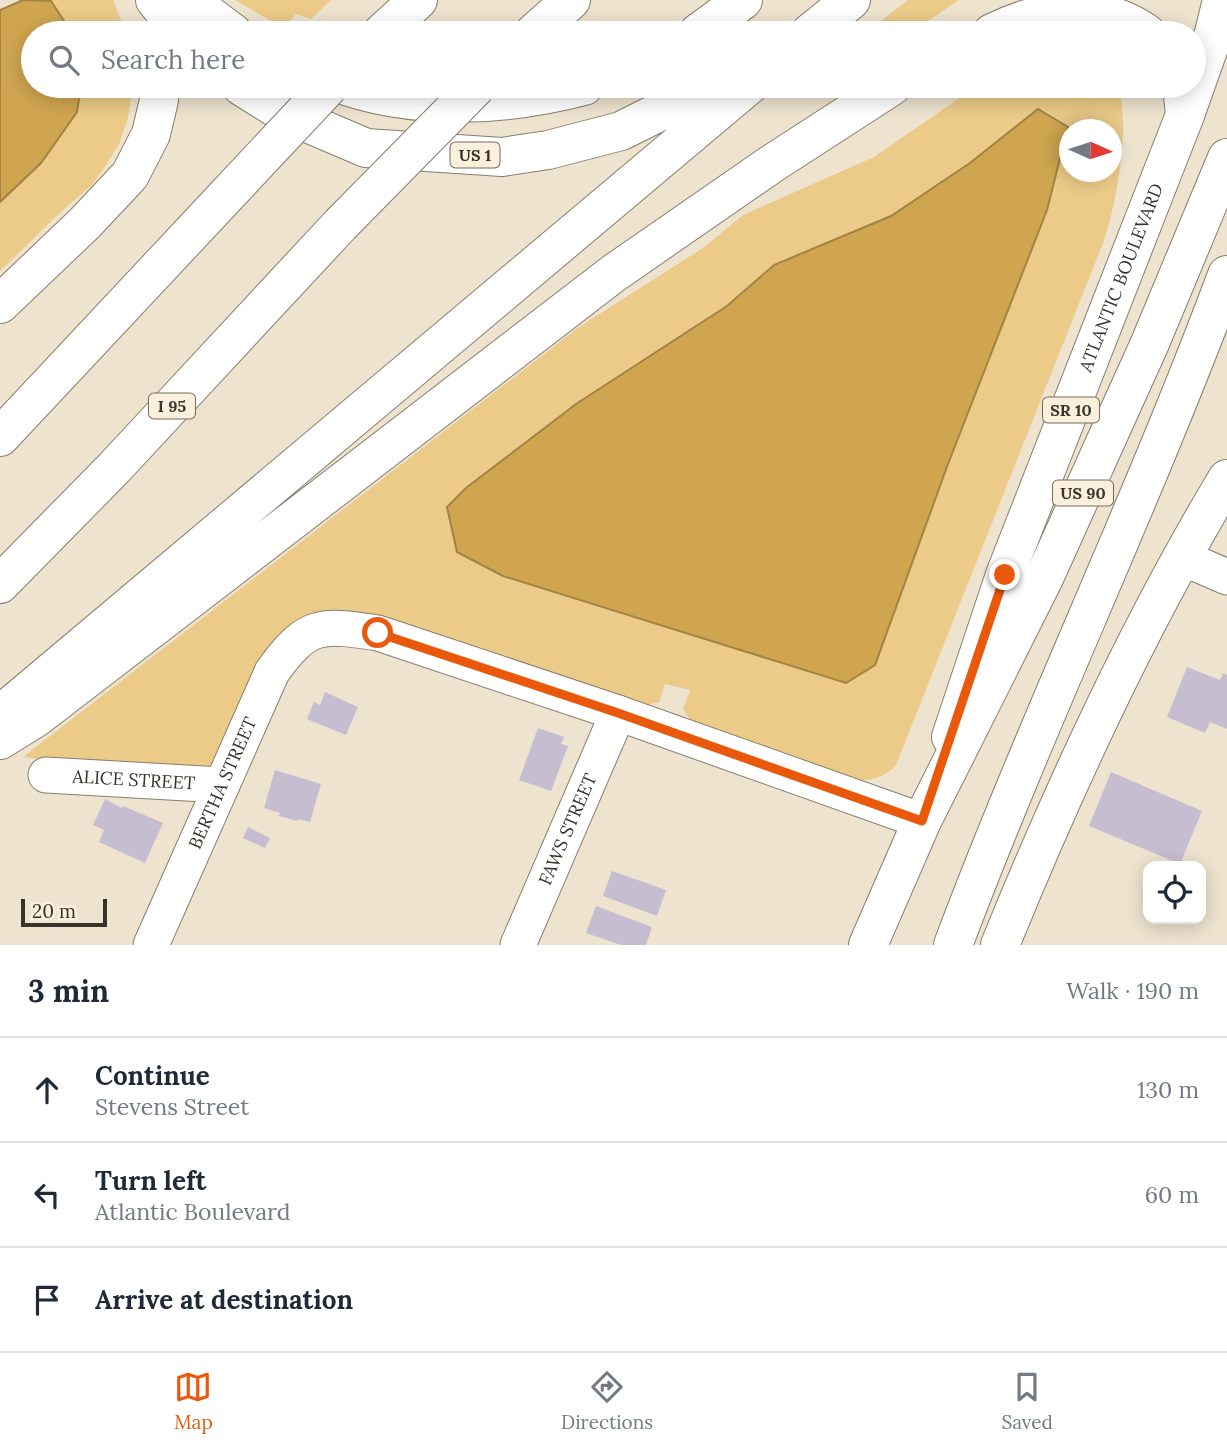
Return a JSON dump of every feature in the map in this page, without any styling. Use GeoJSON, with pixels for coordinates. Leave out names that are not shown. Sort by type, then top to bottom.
{"type":"FeatureCollection","features":[{"type":"Feature","properties":{"kind":"main road"},"geometry":{"type":"LineString","coordinates":[[140,0],[148,21]]}},
{"type":"Feature","properties":{"kind":"main road"},"geometry":{"type":"LineString","coordinates":[[155,0],[172,21]]}},
{"type":"Feature","properties":{"kind":"main road"},"geometry":{"type":"LineString","coordinates":[[189,0],[217,21]]}},
{"type":"Feature","properties":{"kind":"main road"},"geometry":{"type":"LineString","coordinates":[[395,21],[418,0]]}},
{"type":"Feature","properties":{"kind":"main road"},"geometry":{"type":"LineString","coordinates":[[547,21],[571,0]]}},
{"type":"Feature","properties":{"kind":"main road"},"geometry":{"type":"LineString","coordinates":[[714,21],[743,0]]}},
{"type":"Feature","properties":{"kind":"main road"},"geometry":{"type":"LineString","coordinates":[[976,21],[1003,0]]}},
{"type":"Feature","properties":{"kind":"main road","name":"ATLANTIC BOULEVARD"},"geometry":{"type":"LineString","coordinates":[[1206,51],[1214,33],[1222,0]]}},
{"type":"Feature","properties":{"kind":"main road"},"geometry":{"type":"LineString","coordinates":[[818,21],[845,4]]}},
{"type":"Feature","properties":{"kind":"main road"},"geometry":{"type":"LineString","coordinates":[[824,21],[845,4]]}},
{"type":"Feature","properties":{"kind":"main road"},"geometry":{"type":"LineString","coordinates":[[1017,21],[1061,5],[1097,5],[1132,21]]}},
{"type":"Feature","properties":{"kind":"main road"},"geometry":{"type":"LineString","coordinates":[[0,304],[85,223],[130,175],[151,134],[159,98]]}},
{"type":"Feature","properties":{"kind":"main road","name":"US 1"},"geometry":{"type":"LineString","coordinates":[[260,98],[284,113],[366,148],[502,157],[548,150],[621,131],[687,98]]}},
{"type":"Feature","properties":{"kind":"main road"},"geometry":{"type":"LineString","coordinates":[[0,437],[317,98]]}},
{"type":"Feature","properties":{"kind":"main road"},"geometry":{"type":"LineString","coordinates":[[392,98],[422,103],[528,98]]}},
{"type":"Feature","properties":{"kind":"main road","name":"I 95"},"geometry":{"type":"LineString","coordinates":[[0,584],[114,468],[340,225],[465,98]]}},
{"type":"Feature","properties":{"kind":"main road"},"geometry":{"type":"LineString","coordinates":[[0,715],[734,98]]}},
{"type":"Feature","properties":{"kind":"main road"},"geometry":{"type":"LineString","coordinates":[[0,740],[37,717],[614,273],[773,163],[873,98]]}},
{"type":"Feature","properties":{"kind":"main road","name":"ATLANTIC BOULEVARD"},"geometry":{"type":"LineString","coordinates":[[868,945],[922,821],[1005,575],[1184,100]]}},
{"type":"Feature","properties":{"kind":"main road","name":"US 90"},"geometry":{"type":"LineString","coordinates":[[922,821],[1044,578],[1150,343],[1227,158]]}},
{"type":"Feature","properties":{"kind":"main road"},"geometry":{"type":"LineString","coordinates":[[1185,387],[1227,275]]}},
{"type":"Feature","properties":{"kind":"main road","name":"US 90"},"geometry":{"type":"LineString","coordinates":[[953,945],[1063,671],[1185,387],[1227,313]]}},
{"type":"Feature","properties":{"kind":"main road"},"geometry":{"type":"LineString","coordinates":[[1000,945],[1074,773],[1119,677],[1181,557],[1227,479]]}},
{"type":"Feature","properties":{"kind":"street"},"geometry":{"type":"LineString","coordinates":[[1181,557],[1227,577]]}},
{"type":"Feature","properties":{"kind":"street","name":"BERTHA STREET"},"geometry":{"type":"LineString","coordinates":[[151,945],[272,671],[290,646],[307,632],[340,627],[378,633],[618,713]]}},
{"type":"Feature","properties":{"kind":"street"},"geometry":{"type":"LineString","coordinates":[[618,713],[922,821]]}},
{"type":"Feature","properties":{"kind":"street","name":"FAWS STREET"},"geometry":{"type":"LineString","coordinates":[[518,945],[618,713]]}},
{"type":"Feature","properties":{"kind":"street","name":"ALICE STREET"},"geometry":{"type":"LineString","coordinates":[[46,775],[222,785]]}},
{"type":"Feature","properties":{"kind":"shaded area"},"geometry":{"type":"Polygon","coordinates":[[[23,0],[51,1],[64,21],[21,21],[21,98],[79,98],[77,112],[41,163],[0,202],[0,10],[23,0]]]}},
{"type":"Feature","properties":{"kind":"shaded area"},"geometry":{"type":"Polygon","coordinates":[[[40,0],[113,0],[121,21],[64,21],[51,1],[40,0]]]}},
{"type":"Feature","properties":{"kind":"shaded area"},"geometry":{"type":"Polygon","coordinates":[[[235,0],[331,0],[311,19],[296,14],[290,21],[271,21],[235,0]]]}},
{"type":"Feature","properties":{"kind":"shaded area"},"geometry":{"type":"Polygon","coordinates":[[[908,0],[959,0],[928,21],[881,21],[908,0]]]}},
{"type":"Feature","properties":{"kind":"shaded area"},"geometry":{"type":"Polygon","coordinates":[[[79,98],[131,98],[119,144],[92,185],[0,271],[0,202],[41,163],[77,112],[79,98]]]}},
{"type":"Feature","properties":{"kind":"shaded area"},"geometry":{"type":"Polygon","coordinates":[[[960,98],[1120,98],[1123,121],[1122,149],[1122,119],[1059,119],[1059,182],[1118,182],[1113,208],[1103,243],[896,765],[888,772],[872,779],[856,780],[692,723],[683,709],[690,690],[665,684],[659,702],[643,706],[306,617],[280,633],[257,665],[214,777],[23,757],[579,327],[703,248],[743,215],[874,157],[960,98]],[[1038,109],[970,163],[891,216],[774,265],[727,306],[576,404],[466,488],[457,552],[503,576],[846,683],[875,665],[948,464],[1047,210],[1038,109]]]}},
{"type":"Feature","properties":{"kind":"shaded area"},"geometry":{"type":"Polygon","coordinates":[[[1038,109],[1059,122],[1059,163],[1047,210],[948,464],[875,665],[846,683],[503,576],[457,552],[447,507],[466,488],[576,404],[727,306],[774,265],[891,216],[970,163],[1038,109]]]}},
{"type":"Feature","properties":{"kind":"building"},"geometry":{"type":"Polygon","coordinates":[[[1187,667],[1220,680],[1223,673],[1227,675],[1227,729],[1210,722],[1205,733],[1167,717],[1187,667]]]}},
{"type":"Feature","properties":{"kind":"building"},"geometry":{"type":"Polygon","coordinates":[[[325,692],[358,707],[346,735],[307,719],[314,702],[320,705],[325,692]]]}},
{"type":"Feature","properties":{"kind":"building"},"geometry":{"type":"Polygon","coordinates":[[[538,728],[564,737],[561,744],[568,746],[551,791],[519,780],[538,728]]]}},
{"type":"Feature","properties":{"kind":"building"},"geometry":{"type":"Polygon","coordinates":[[[275,770],[321,784],[310,822],[279,816],[280,813],[264,808],[275,770]]]}},
{"type":"Feature","properties":{"kind":"building"},"geometry":{"type":"Polygon","coordinates":[[[1111,772],[1202,811],[1181,861],[1173,861],[1089,826],[1111,772]]]}},
{"type":"Feature","properties":{"kind":"building"},"geometry":{"type":"Polygon","coordinates":[[[105,799],[163,823],[145,863],[99,842],[104,830],[93,825],[105,799]]]}},
{"type":"Feature","properties":{"kind":"building"},"geometry":{"type":"Polygon","coordinates":[[[248,827],[270,838],[265,848],[243,838],[248,827]]]}},
{"type":"Feature","properties":{"kind":"building"},"geometry":{"type":"Polygon","coordinates":[[[612,871],[666,890],[657,916],[603,896],[612,871]]]}},
{"type":"Feature","properties":{"kind":"building"},"geometry":{"type":"Polygon","coordinates":[[[596,906],[652,927],[646,945],[621,945],[586,933],[596,906]]]}},
{"type":"Feature","properties":{"kind":"route"},"geometry":{"type":"LineString","coordinates":[[378,633],[618,713],[922,821],[1005,575]]}}]}
